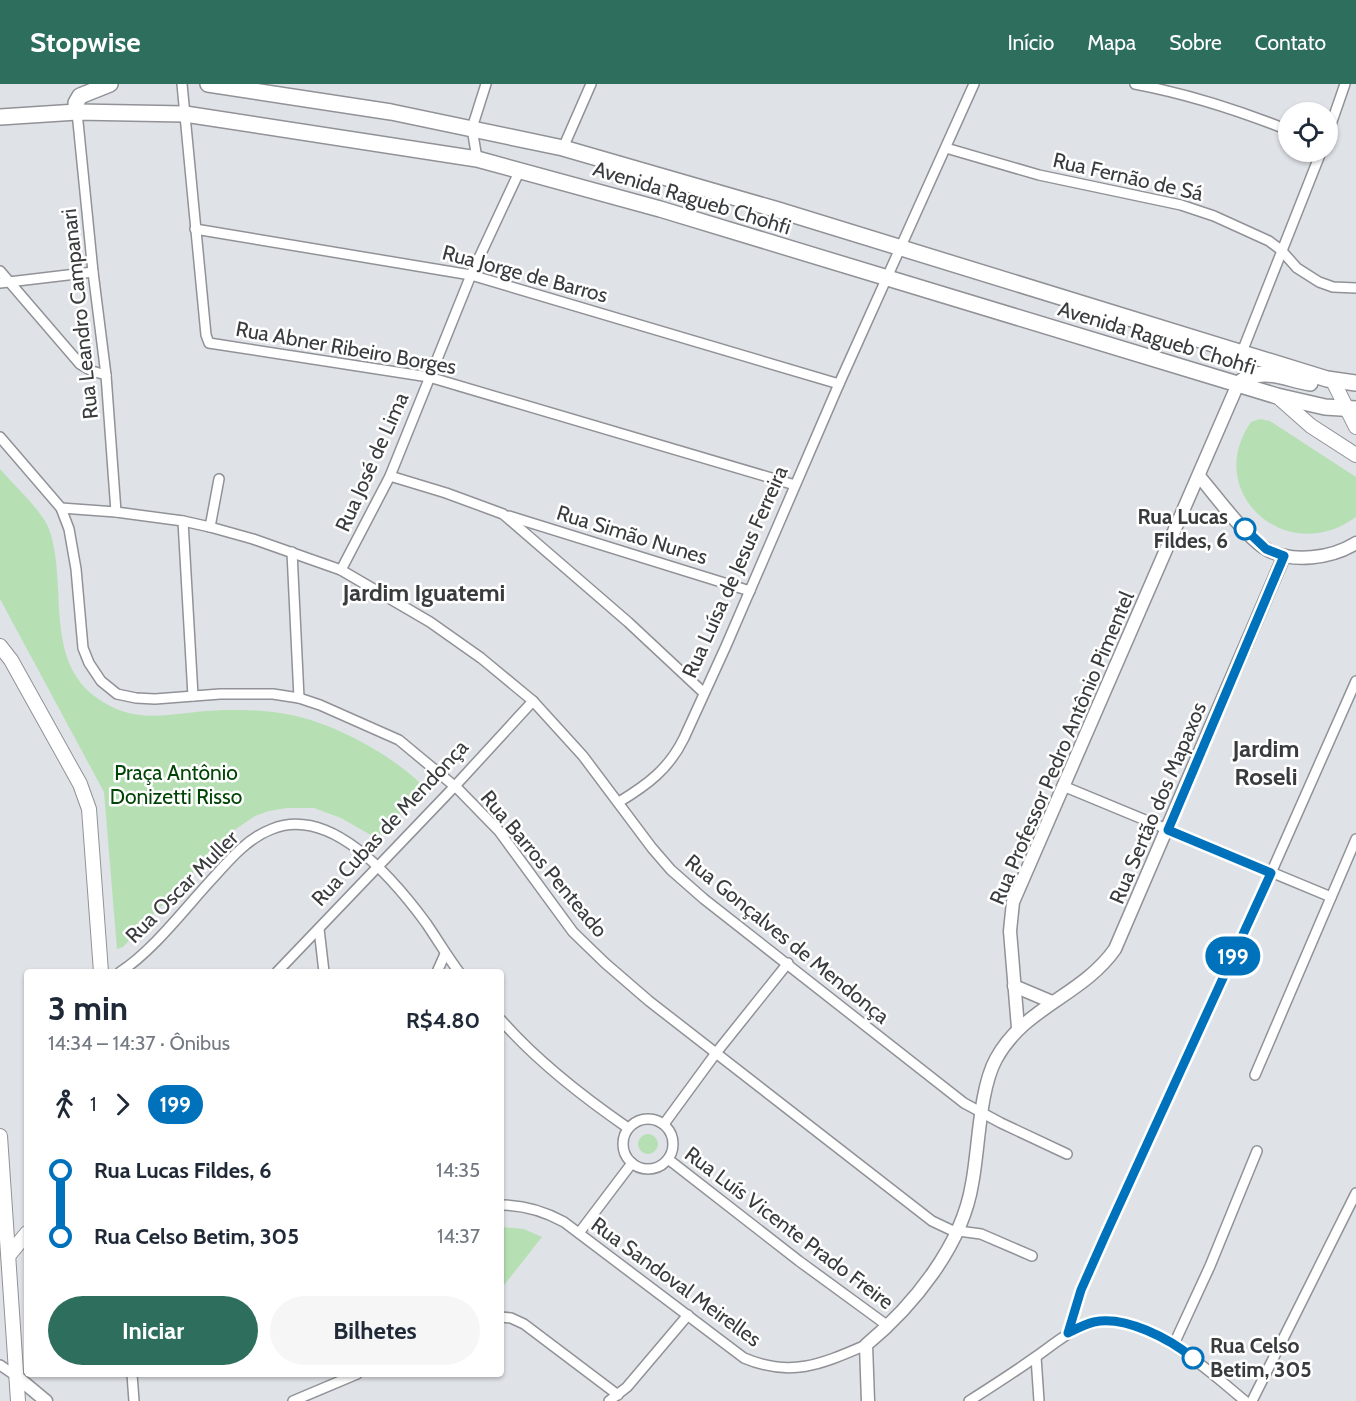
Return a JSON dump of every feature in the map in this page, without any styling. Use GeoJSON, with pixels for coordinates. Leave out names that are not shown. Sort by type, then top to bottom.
{"type":"FeatureCollection","features":[{"type":"Feature","properties":{"kind":"main road"},"geometry":{"type":"LineString","coordinates":[[77,112],[76,104],[80,96],[111,84]]}},
{"type":"Feature","properties":{"kind":"main road","name":"Avenida Ragueb Chohfi"},"geometry":{"type":"LineString","coordinates":[[208,84],[254,87],[391,112],[563,148],[900,248],[1330,380],[1356,383]]}},
{"type":"Feature","properties":{"kind":"main road","name":"Avenida Ragueb Chohfi"},"geometry":{"type":"LineString","coordinates":[[0,117],[77,112],[185,114],[477,159],[660,209],[1277,396],[1351,410]]}},
{"type":"Feature","properties":{"kind":"main road"},"geometry":{"type":"LineString","coordinates":[[1239,384],[1254,373],[1309,383],[1330,380],[1351,410],[1356,427]]}},
{"type":"Feature","properties":{"kind":"main road"},"geometry":{"type":"LineString","coordinates":[[1277,396],[1311,426],[1356,455]]}},
{"type":"Feature","properties":{"kind":"main road"},"geometry":{"type":"LineString","coordinates":[[0,646],[80,784],[89,809],[101,969]]}},
{"type":"Feature","properties":{"kind":"main road"},"geometry":{"type":"LineString","coordinates":[[0,1136],[18,1401]]}},
{"type":"Feature","properties":{"kind":"main road"},"geometry":{"type":"LineString","coordinates":[[9,1254],[24,1236]]}},
{"type":"Feature","properties":{"kind":"street","name":"Rua Abner Ribeiro Borges"},"geometry":{"type":"LineString","coordinates":[[182,84],[206,335],[209,343],[429,376],[795,485]]}},
{"type":"Feature","properties":{"kind":"street"},"geometry":{"type":"LineString","coordinates":[[477,159],[472,128],[486,84]]}},
{"type":"Feature","properties":{"kind":"street"},"geometry":{"type":"LineString","coordinates":[[563,148],[591,84]]}},
{"type":"Feature","properties":{"kind":"street","name":"Rua Luísa de Jesus Ferreira"},"geometry":{"type":"LineString","coordinates":[[390,476],[503,514],[628,622],[704,693],[839,384],[974,84]]}},
{"type":"Feature","properties":{"kind":"street"},"geometry":{"type":"LineString","coordinates":[[1135,84],[1177,92],[1231,108],[1278,126]]}},
{"type":"Feature","properties":{"kind":"street"},"geometry":{"type":"LineString","coordinates":[[1338,106],[1346,84]]}},
{"type":"Feature","properties":{"kind":"street","name":"Rua Leandro Campanari"},"geometry":{"type":"LineString","coordinates":[[77,112],[106,375],[116,512]]}},
{"type":"Feature","properties":{"kind":"street","name":"Rua Fernão de Sá"},"geometry":{"type":"LineString","coordinates":[[946,148],[1039,175],[1181,205],[1214,216],[1269,241],[1281,250],[1297,268],[1318,282],[1333,287],[1356,288]]}},
{"type":"Feature","properties":{"kind":"street"},"geometry":{"type":"LineString","coordinates":[[1242,352],[1317,162]]}},
{"type":"Feature","properties":{"kind":"street","name":"Rua José de Lima"},"geometry":{"type":"LineString","coordinates":[[341,570],[390,476],[471,275],[520,170]]}},
{"type":"Feature","properties":{"kind":"street","name":"Rua Jorge de Barros"},"geometry":{"type":"LineString","coordinates":[[195,228],[471,275],[839,384]]}},
{"type":"Feature","properties":{"kind":"street"},"geometry":{"type":"LineString","coordinates":[[0,272],[4,283],[80,364],[106,375]]}},
{"type":"Feature","properties":{"kind":"street"},"geometry":{"type":"LineString","coordinates":[[4,283],[93,272]]}},
{"type":"Feature","properties":{"kind":"street","name":"Rua Professor Pedro Antônio Pimentel"},"geometry":{"type":"LineString","coordinates":[[1018,1028],[1010,931],[1013,902],[1239,384]]}},
{"type":"Feature","properties":{"kind":"street","name":"Rua Barros Penteado"},"geometry":{"type":"LineString","coordinates":[[0,437],[61,508],[73,547],[83,648],[89,663],[101,681],[117,694],[155,699],[255,693],[299,698],[346,715],[399,740],[455,786],[499,831],[573,932],[649,1001],[932,1221],[957,1231],[981,1234],[1032,1256]]}},
{"type":"Feature","properties":{"kind":"street"},"geometry":{"type":"LineString","coordinates":[[1199,476],[1253,538],[1266,549],[1284,556],[1311,558],[1346,550],[1356,543]]}},
{"type":"Feature","properties":{"kind":"street"},"geometry":{"type":"LineString","coordinates":[[210,526],[219,480]]}},
{"type":"Feature","properties":{"kind":"street","name":"Rua Gonçalves de Mendonça"},"geometry":{"type":"LineString","coordinates":[[61,508],[116,512],[210,526],[292,552],[341,570],[452,636],[533,701],[583,756],[652,848],[671,870],[704,899],[964,1103],[982,1114],[1067,1154]]}},
{"type":"Feature","properties":{"kind":"street","name":"Rua Simão Nunes"},"geometry":{"type":"LineString","coordinates":[[503,514],[750,591]]}},
{"type":"Feature","properties":{"kind":"street"},"geometry":{"type":"LineString","coordinates":[[183,521],[193,696]]}},
{"type":"Feature","properties":{"kind":"street"},"geometry":{"type":"LineString","coordinates":[[292,552],[299,698]]}},
{"type":"Feature","properties":{"kind":"street","name":"Rua Sertão dos Mapaxos"},"geometry":{"type":"LineString","coordinates":[[1018,1028],[1091,976],[1106,963],[1115,949],[1284,556]]}},
{"type":"Feature","properties":{"kind":"street"},"geometry":{"type":"LineString","coordinates":[[1068,1333],[1081,1290],[1356,681]]}},
{"type":"Feature","properties":{"kind":"street"},"geometry":{"type":"LineString","coordinates":[[619,802],[646,786],[669,764],[684,738],[704,693]]}},
{"type":"Feature","properties":{"kind":"street","name":"Rua Cubas de Mendonça"},"geometry":{"type":"LineString","coordinates":[[280,969],[533,701]]}},
{"type":"Feature","properties":{"kind":"street"},"geometry":{"type":"LineString","coordinates":[[1063,786],[1331,897]]}},
{"type":"Feature","properties":{"kind":"street","name":"Rua Oscar Muller"},"geometry":{"type":"LineString","coordinates":[[124,969],[147,950],[233,856],[259,836],[285,825],[320,828],[339,836],[378,867],[426,924],[457,969]]}},
{"type":"Feature","properties":{"kind":"street"},"geometry":{"type":"LineString","coordinates":[[1256,1075],[1356,839]]}},
{"type":"Feature","properties":{"kind":"street"},"geometry":{"type":"LineString","coordinates":[[319,929],[324,969]]}},
{"type":"Feature","properties":{"kind":"street"},"geometry":{"type":"LineString","coordinates":[[439,969],[445,954]]}},
{"type":"Feature","properties":{"kind":"street"},"geometry":{"type":"LineString","coordinates":[[664,1124],[788,963]]}},
{"type":"Feature","properties":{"kind":"street"},"geometry":{"type":"LineString","coordinates":[[1014,986],[1052,1002]]}},
{"type":"Feature","properties":{"kind":"street"},"geometry":{"type":"LineString","coordinates":[[504,1023],[519,1040],[605,1113],[628,1128]]}},
{"type":"Feature","properties":{"kind":"street"},"geometry":{"type":"LineString","coordinates":[[868,1401],[866,1345],[888,1326],[943,1260],[957,1231],[972,1187],[982,1114],[994,1062],[1018,1028]]}},
{"type":"Feature","properties":{"kind":"street"},"geometry":{"type":"LineString","coordinates":[[645,1118],[652,1118],[664,1124],[674,1140],[672,1153],[668,1159],[654,1168],[642,1168],[632,1163],[623,1146],[628,1128],[645,1118]]}},
{"type":"Feature","properties":{"kind":"street"},"geometry":{"type":"LineString","coordinates":[[1174,1344],[1210,1266],[1257,1151]]}},
{"type":"Feature","properties":{"kind":"street","name":"Rua Luís Vicente Prado Freire"},"geometry":{"type":"LineString","coordinates":[[668,1159],[790,1254],[888,1326]]}},
{"type":"Feature","properties":{"kind":"street"},"geometry":{"type":"LineString","coordinates":[[579,1233],[632,1163]]}},
{"type":"Feature","properties":{"kind":"street"},"geometry":{"type":"LineString","coordinates":[[1252,1401],[1356,1193]]}},
{"type":"Feature","properties":{"kind":"street","name":"Rua Sandoval Meirelles"},"geometry":{"type":"LineString","coordinates":[[504,1205],[516,1205],[545,1212],[579,1233],[744,1358],[764,1366],[796,1368],[842,1356],[866,1345]]}},
{"type":"Feature","properties":{"kind":"street"},"geometry":{"type":"LineString","coordinates":[[609,1401],[627,1387],[688,1315]]}},
{"type":"Feature","properties":{"kind":"street"},"geometry":{"type":"LineString","coordinates":[[504,1317],[524,1324],[618,1395]]}},
{"type":"Feature","properties":{"kind":"street"},"geometry":{"type":"LineString","coordinates":[[969,1401],[1068,1333],[1093,1322],[1119,1322],[1134,1326],[1174,1344],[1245,1401]]}},
{"type":"Feature","properties":{"kind":"street"},"geometry":{"type":"LineString","coordinates":[[1036,1357],[1039,1401]]}},
{"type":"Feature","properties":{"kind":"street"},"geometry":{"type":"LineString","coordinates":[[0,1365],[46,1401]]}},
{"type":"Feature","properties":{"kind":"street"},"geometry":{"type":"LineString","coordinates":[[132,1377],[134,1401]]}},
{"type":"Feature","properties":{"kind":"street"},"geometry":{"type":"LineString","coordinates":[[293,1401],[350,1377]]}},
{"type":"Feature","properties":{"kind":"green space"},"geometry":{"type":"Polygon","coordinates":[[[1260,419],[1270,421],[1356,477],[1356,517],[1329,530],[1303,534],[1279,528],[1259,515],[1244,496],[1237,474],[1239,448],[1251,422],[1260,419]]]}},
{"type":"Feature","properties":{"kind":"green space","name":"Praça Antônio Donizetti Risso"},"geometry":{"type":"Polygon","coordinates":[[[0,469],[34,506],[49,529],[57,572],[63,639],[68,660],[78,679],[93,695],[125,712],[140,715],[249,710],[283,713],[308,719],[345,733],[381,753],[413,776],[425,788],[376,838],[341,818],[314,808],[287,808],[255,816],[230,833],[123,947],[117,949],[104,792],[0,599],[0,469]]]}},
{"type":"Feature","properties":{"kind":"green space"},"geometry":{"type":"Polygon","coordinates":[[[648,1134],[655,1137],[658,1144],[655,1151],[648,1154],[641,1151],[638,1144],[641,1137],[648,1134]]]}},
{"type":"Feature","properties":{"kind":"green space"},"geometry":{"type":"Polygon","coordinates":[[[504,1227],[524,1229],[542,1237],[504,1285],[504,1227]]]}},
{"type":"Feature","properties":{"kind":"bus line","name":"199"},"geometry":{"type":"LineString","coordinates":[[1193,1358],[1174,1344],[1134,1326],[1119,1322],[1093,1322],[1068,1333],[1081,1290],[1271,873],[1168,830],[1284,556],[1266,549],[1245,529]]}},
{"type":"Feature","properties":{"kind":"place","name":"Rua Lucas Fildes, 6"},"geometry":{"type":"Point","coordinates":[1245,529]}},
{"type":"Feature","properties":{"kind":"place","name":"Rua Celso Betim, 305"},"geometry":{"type":"Point","coordinates":[1193,1358]}},
{"type":"Feature","properties":{"kind":"district","name":"Jardim Iguatemi"},"geometry":{"type":"Point","coordinates":[424,593]}},
{"type":"Feature","properties":{"kind":"district","name":"Jardim Roseli"},"geometry":{"type":"Point","coordinates":[1266,763]}}]}
